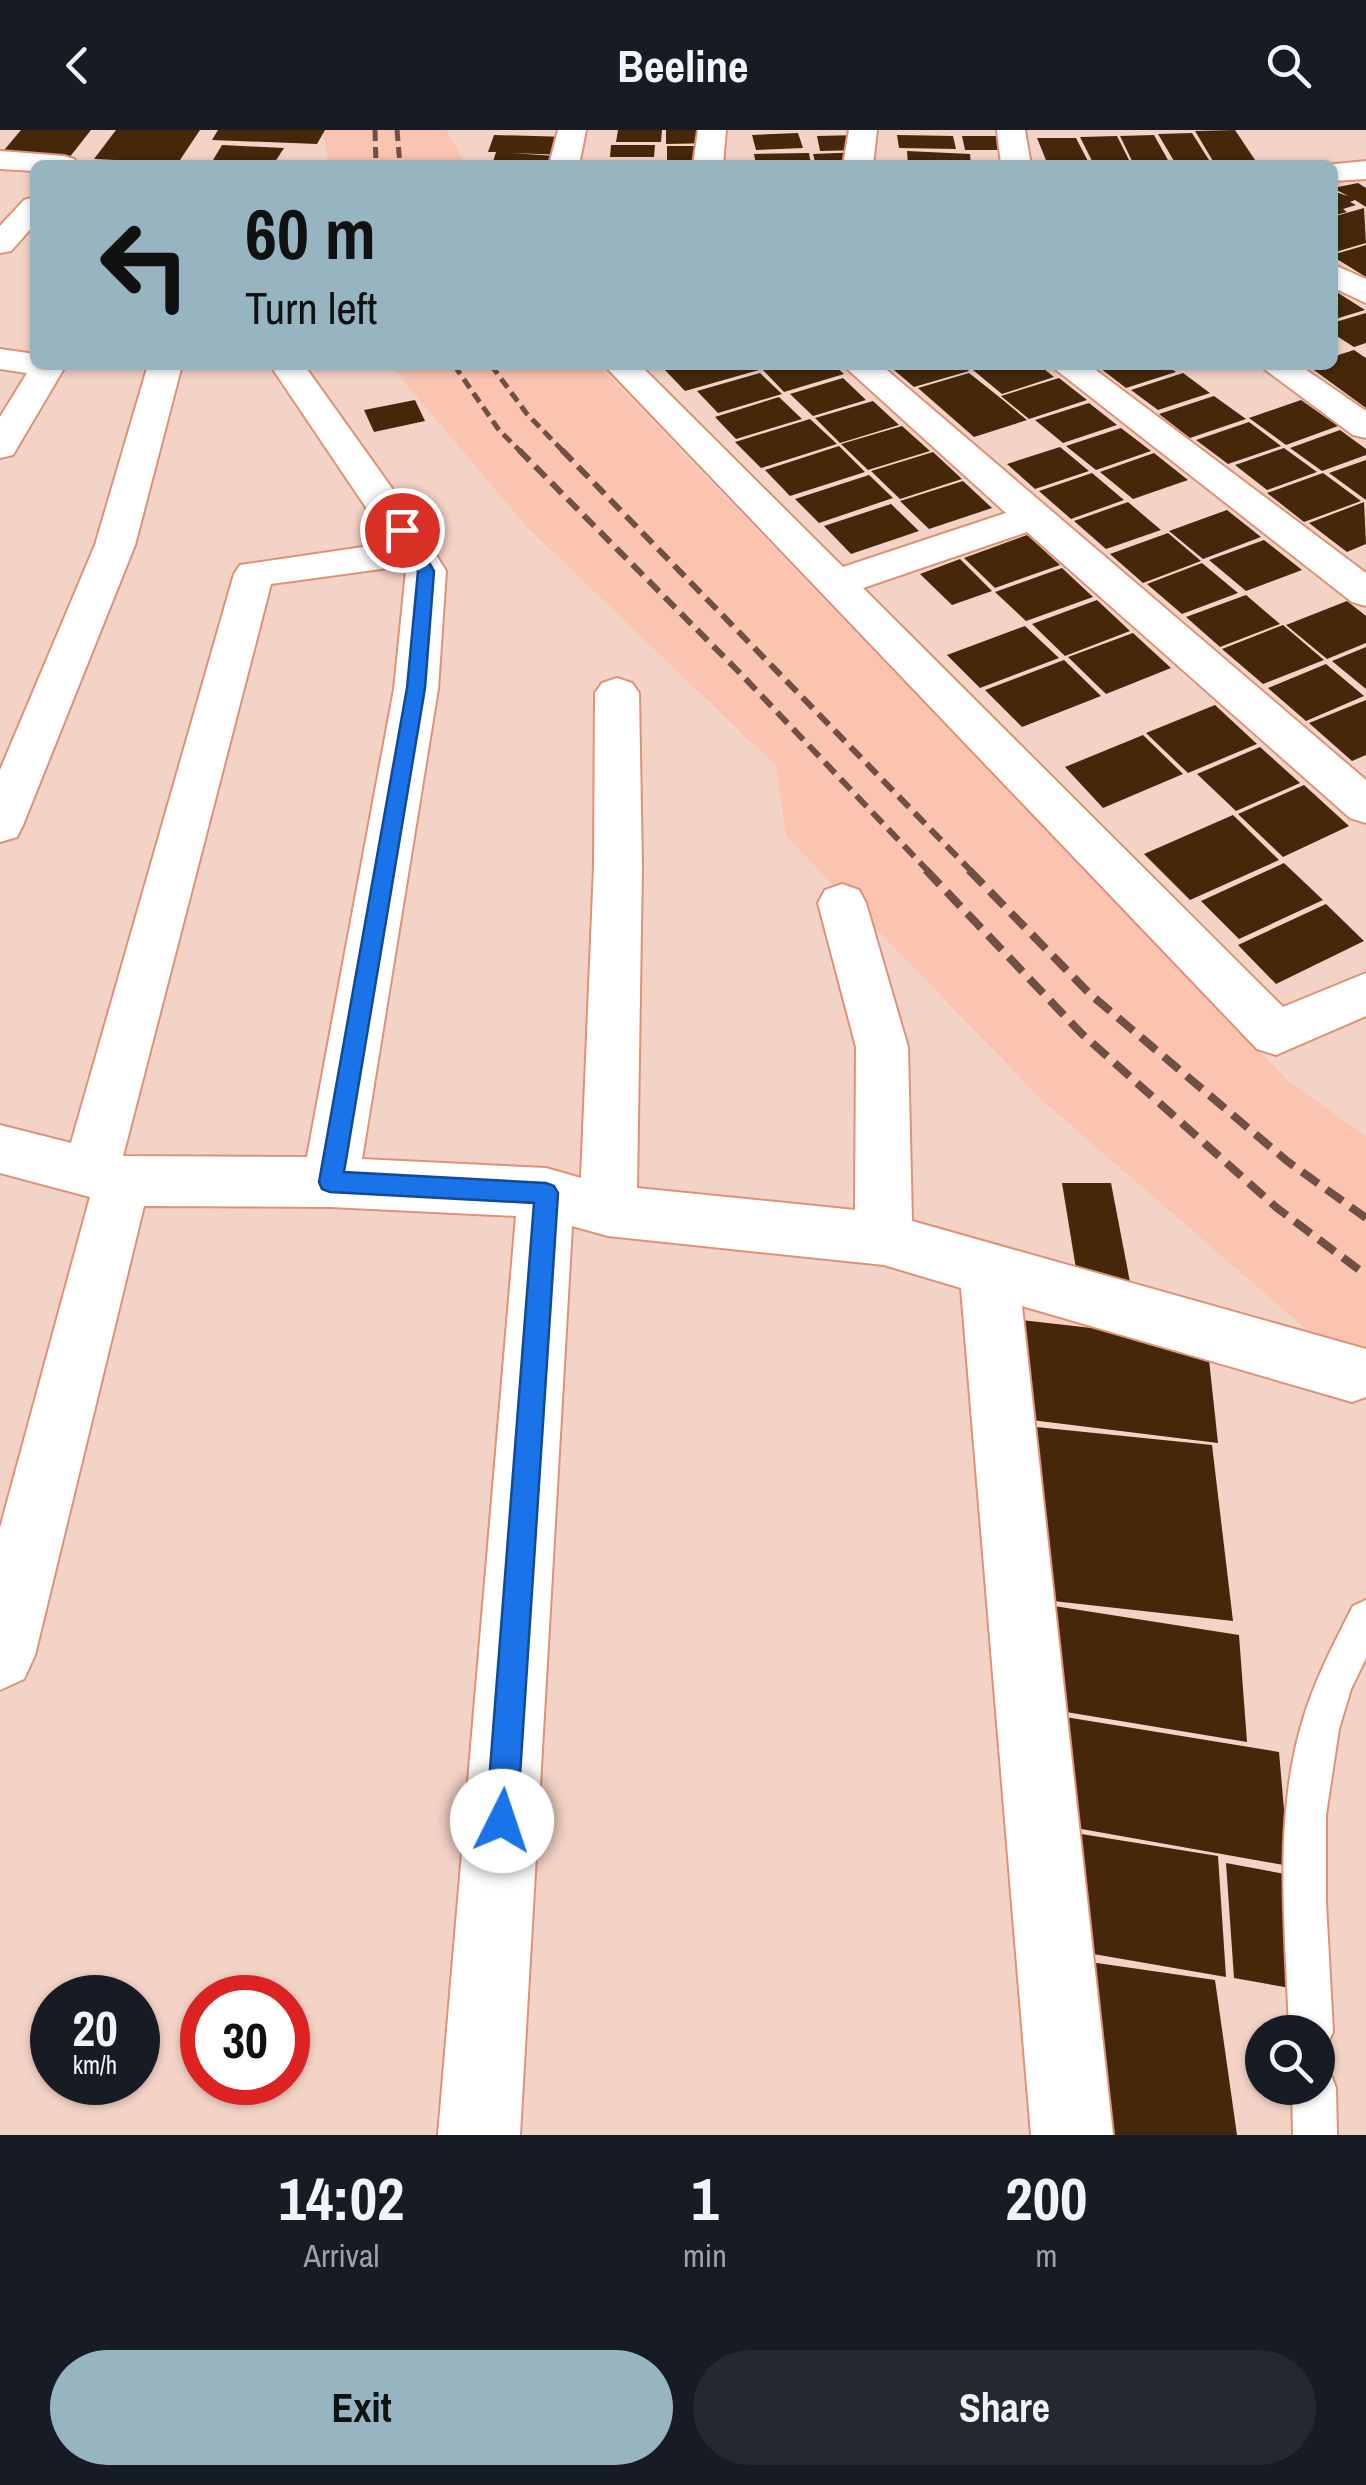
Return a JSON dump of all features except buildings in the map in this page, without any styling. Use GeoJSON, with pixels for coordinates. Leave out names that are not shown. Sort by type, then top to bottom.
{"type":"FeatureCollection","features":[{"type":"Feature","properties":{"kind":"street"},"geometry":{"type":"LineString","coordinates":[[565,160],[572,130]]}},
{"type":"Feature","properties":{"kind":"street"},"geometry":{"type":"LineString","coordinates":[[709,160],[712,130]]}},
{"type":"Feature","properties":{"kind":"street"},"geometry":{"type":"LineString","coordinates":[[859,160],[863,130]]}},
{"type":"Feature","properties":{"kind":"street"},"geometry":{"type":"LineString","coordinates":[[1011,130],[1015,160]]}},
{"type":"Feature","properties":{"kind":"street"},"geometry":{"type":"LineString","coordinates":[[0,160],[30,162]]}},
{"type":"Feature","properties":{"kind":"street"},"geometry":{"type":"LineString","coordinates":[[1338,172],[1366,170]]}},
{"type":"Feature","properties":{"kind":"street"},"geometry":{"type":"LineString","coordinates":[[0,244],[30,211]]}},
{"type":"Feature","properties":{"kind":"street"},"geometry":{"type":"LineString","coordinates":[[1338,278],[1366,294]]}},
{"type":"Feature","properties":{"kind":"street"},"geometry":{"type":"LineString","coordinates":[[0,359],[30,363]]}},
{"type":"Feature","properties":{"kind":"street"},"geometry":{"type":"LineString","coordinates":[[0,447],[47,370]]}},
{"type":"Feature","properties":{"kind":"street"},"geometry":{"type":"LineString","coordinates":[[0,825],[115,545],[164,370]]}},
{"type":"Feature","properties":{"kind":"street"},"geometry":{"type":"LineString","coordinates":[[290,370],[426,571],[416,688],[330,1182]]}},
{"type":"Feature","properties":{"kind":"street"},"geometry":{"type":"LineString","coordinates":[[626,370],[1276,1034],[1366,993]]}},
{"type":"Feature","properties":{"kind":"street"},"geometry":{"type":"LineString","coordinates":[[866,370],[1366,806]]}},
{"type":"Feature","properties":{"kind":"street"},"geometry":{"type":"LineString","coordinates":[[1075,370],[1366,593]]}},
{"type":"Feature","properties":{"kind":"street"},"geometry":{"type":"LineString","coordinates":[[1283,370],[1366,427]]}},
{"type":"Feature","properties":{"kind":"street"},"geometry":{"type":"LineString","coordinates":[[836,583],[1033,516]]}},
{"type":"Feature","properties":{"kind":"street"},"geometry":{"type":"LineString","coordinates":[[0,1655],[106,1177],[254,574],[415,552]]}},
{"type":"Feature","properties":{"kind":"street"},"geometry":{"type":"LineString","coordinates":[[479,2135],[577,1202],[618,866],[616,693]]}},
{"type":"Feature","properties":{"kind":"street"},"geometry":{"type":"LineString","coordinates":[[842,904],[882,1047],[884,1239]]}},
{"type":"Feature","properties":{"kind":"street"},"geometry":{"type":"LineString","coordinates":[[0,1149],[106,1177],[330,1182],[577,1202],[884,1239],[1352,1373]]}},
{"type":"Feature","properties":{"kind":"street"},"geometry":{"type":"LineString","coordinates":[[989,1271],[1072,2135]]}},
{"type":"Feature","properties":{"kind":"lane"},"geometry":{"type":"LineString","coordinates":[[1310,2015],[1304,1865],[1312,1767],[1333,1687],[1366,1619]]}},
{"type":"Feature","properties":{"kind":"lane"},"geometry":{"type":"LineString","coordinates":[[1315,2105],[1316,2135]]}},
{"type":"Feature","properties":{"kind":"shaded area"},"geometry":{"type":"Polygon","coordinates":[[[323,130],[446,130],[463,160],[328,160],[323,130]]]}},
{"type":"Feature","properties":{"kind":"shaded area"},"geometry":{"type":"Polygon","coordinates":[[[394,370],[603,370],[1288,1081],[1366,1136],[1366,1373],[1322,1343],[1044,1102],[786,836],[776,766],[527,527],[394,370]]]}},
{"type":"Feature","properties":{"kind":"railway"},"geometry":{"type":"LineString","coordinates":[[375,130],[376,160]]}},
{"type":"Feature","properties":{"kind":"railway"},"geometry":{"type":"LineString","coordinates":[[397,130],[400,160]]}},
{"type":"Feature","properties":{"kind":"railway"},"geometry":{"type":"LineString","coordinates":[[457,370],[499,430],[519,450]]}},
{"type":"Feature","properties":{"kind":"railway"},"geometry":{"type":"LineString","coordinates":[[495,370],[527,414],[564,452]]}},
{"type":"Feature","properties":{"kind":"railway"},"geometry":{"type":"LineString","coordinates":[[519,450],[739,672],[929,872]]}},
{"type":"Feature","properties":{"kind":"railway"},"geometry":{"type":"LineString","coordinates":[[562,450],[972,872]]}},
{"type":"Feature","properties":{"kind":"railway"},"geometry":{"type":"LineString","coordinates":[[926,870],[1081,1033],[1277,1208],[1366,1275]]}},
{"type":"Feature","properties":{"kind":"railway"},"geometry":{"type":"LineString","coordinates":[[969,870],[1090,994],[1287,1161],[1366,1218]]}},
{"type":"Feature","properties":{"kind":"route"},"geometry":{"type":"LineString","coordinates":[[402,530],[426,571],[416,688],[330,1182],[546,1193],[502,1821]]}}]}
